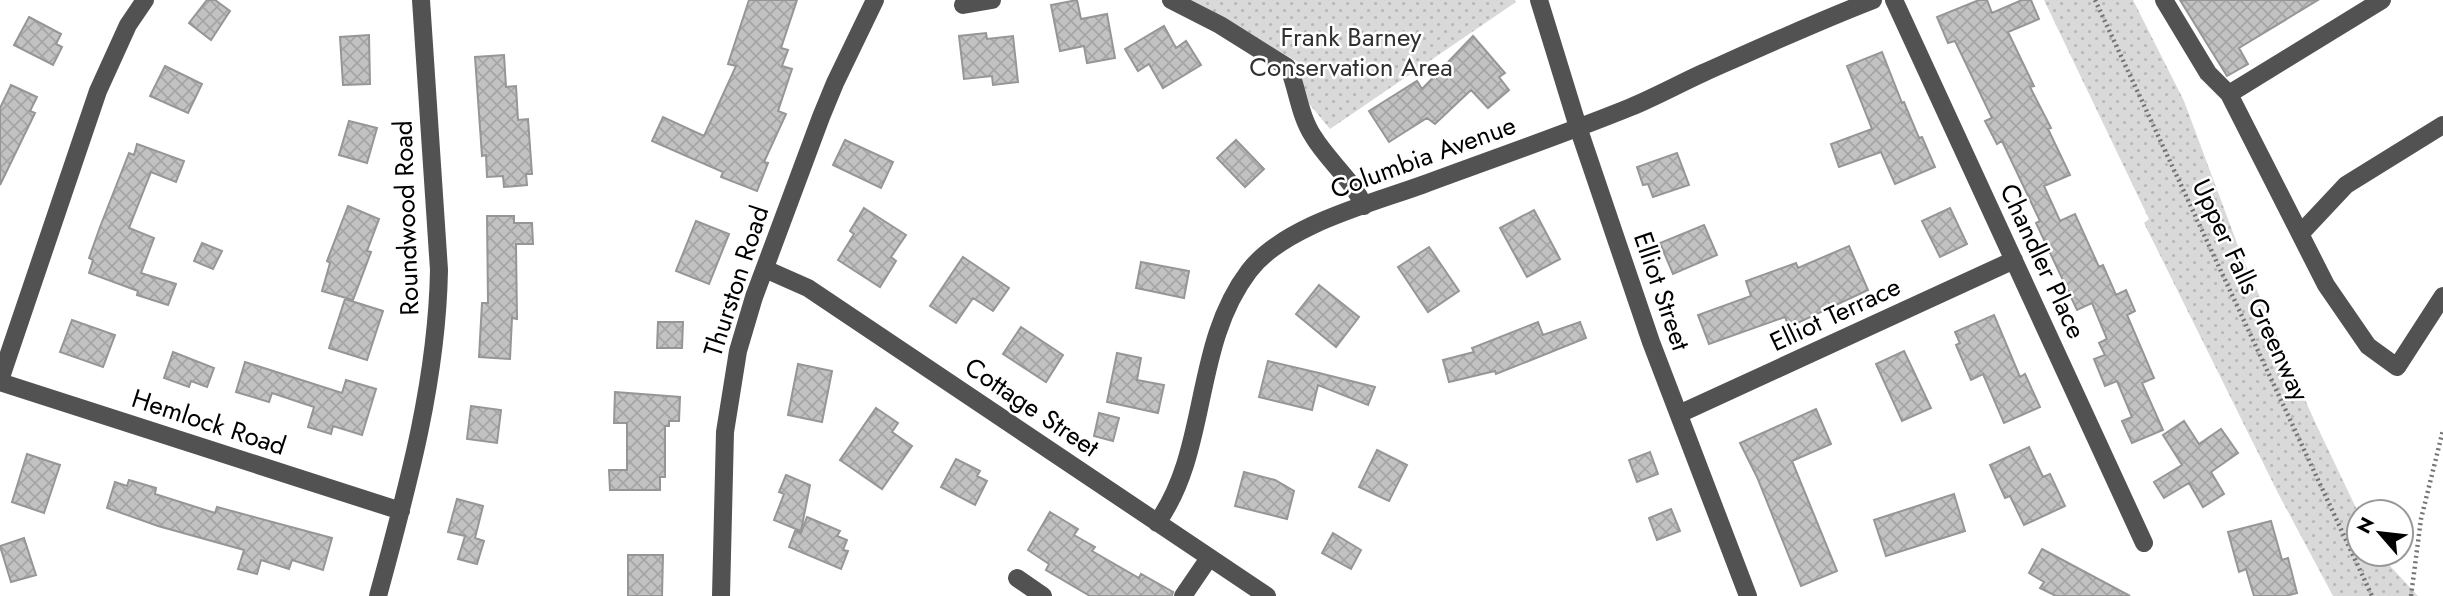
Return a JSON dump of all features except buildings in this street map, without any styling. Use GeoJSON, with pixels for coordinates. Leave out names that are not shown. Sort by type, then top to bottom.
{"type":"FeatureCollection","features":[{"type":"Feature","properties":{"kind":"street"},"geometry":{"type":"LineString","coordinates":[[0,381],[98,91],[128,26],[145,0]]}},
{"type":"Feature","properties":{"kind":"street","name":"Roundwood Road"},"geometry":{"type":"LineString","coordinates":[[378,596],[401,511],[428,391],[438,308],[439,270],[421,0]]}},
{"type":"Feature","properties":{"kind":"street","name":"Thurston Road"},"geometry":{"type":"LineString","coordinates":[[721,596],[725,432],[729,395],[740,342],[835,83],[875,0]]}},
{"type":"Feature","properties":{"kind":"street"},"geometry":{"type":"LineString","coordinates":[[962,5],[992,0]]}},
{"type":"Feature","properties":{"kind":"street"},"geometry":{"type":"LineString","coordinates":[[1171,0],[1220,25],[1287,67],[1292,74],[1313,137],[1349,180],[1364,206]]}},
{"type":"Feature","properties":{"kind":"street","name":"Elliot Street"},"geometry":{"type":"LineString","coordinates":[[1539,0],[1578,127],[1651,342],[1748,596]]}},
{"type":"Feature","properties":{"kind":"street","name":"Columbia Avenue"},"geometry":{"type":"LineString","coordinates":[[1157,523],[1180,484],[1214,337],[1221,318],[1239,285],[1263,256],[1279,243],[1364,206],[1651,99],[1717,67],[1873,0]]}},
{"type":"Feature","properties":{"kind":"street","name":"Chandler Place"},"geometry":{"type":"LineString","coordinates":[[1895,0],[2144,544]]}},
{"type":"Feature","properties":{"kind":"street"},"geometry":{"type":"LineString","coordinates":[[2164,0],[2208,73],[2229,94],[2326,285],[2368,346],[2396,368],[2443,296]]}},
{"type":"Feature","properties":{"kind":"street"},"geometry":{"type":"LineString","coordinates":[[2229,94],[2382,0]]}},
{"type":"Feature","properties":{"kind":"street"},"geometry":{"type":"LineString","coordinates":[[2300,234],[2352,181],[2443,125]]}},
{"type":"Feature","properties":{"kind":"street","name":"Elliot Terrace"},"geometry":{"type":"LineString","coordinates":[[1679,414],[2014,260]]}},
{"type":"Feature","properties":{"kind":"street","name":"Cottage Street"},"geometry":{"type":"LineString","coordinates":[[765,269],[808,288],[1267,596]]}},
{"type":"Feature","properties":{"kind":"street","name":"Hemlock Road"},"geometry":{"type":"LineString","coordinates":[[0,381],[401,511]]}},
{"type":"Feature","properties":{"kind":"street"},"geometry":{"type":"LineString","coordinates":[[1183,596],[1209,558]]}},
{"type":"Feature","properties":{"kind":"street"},"geometry":{"type":"LineString","coordinates":[[1017,578],[1043,596]]}},
{"type":"Feature","properties":{"kind":"path","name":"Upper Falls Greenway"},"geometry":{"type":"LineString","coordinates":[[2095,0],[2372,596]]}},
{"type":"Feature","properties":{"kind":"path"},"geometry":{"type":"LineString","coordinates":[[2412,596],[2421,519],[2443,430]]}},
{"type":"Feature","properties":{"kind":"green space","name":"Frank Barney Conservation Area"},"geometry":{"type":"Polygon","coordinates":[[[1188,0],[1516,2],[1330,129],[1287,77],[1300,63],[1188,0]]]}},
{"type":"Feature","properties":{"kind":"green space"},"geometry":{"type":"Polygon","coordinates":[[[2044,0],[2133,0],[2184,101],[2241,254],[2351,498],[2345,498],[2345,568],[2392,568],[2418,596],[2333,596],[2279,495],[2144,223],[2149,219],[2044,0]]]}}]}
